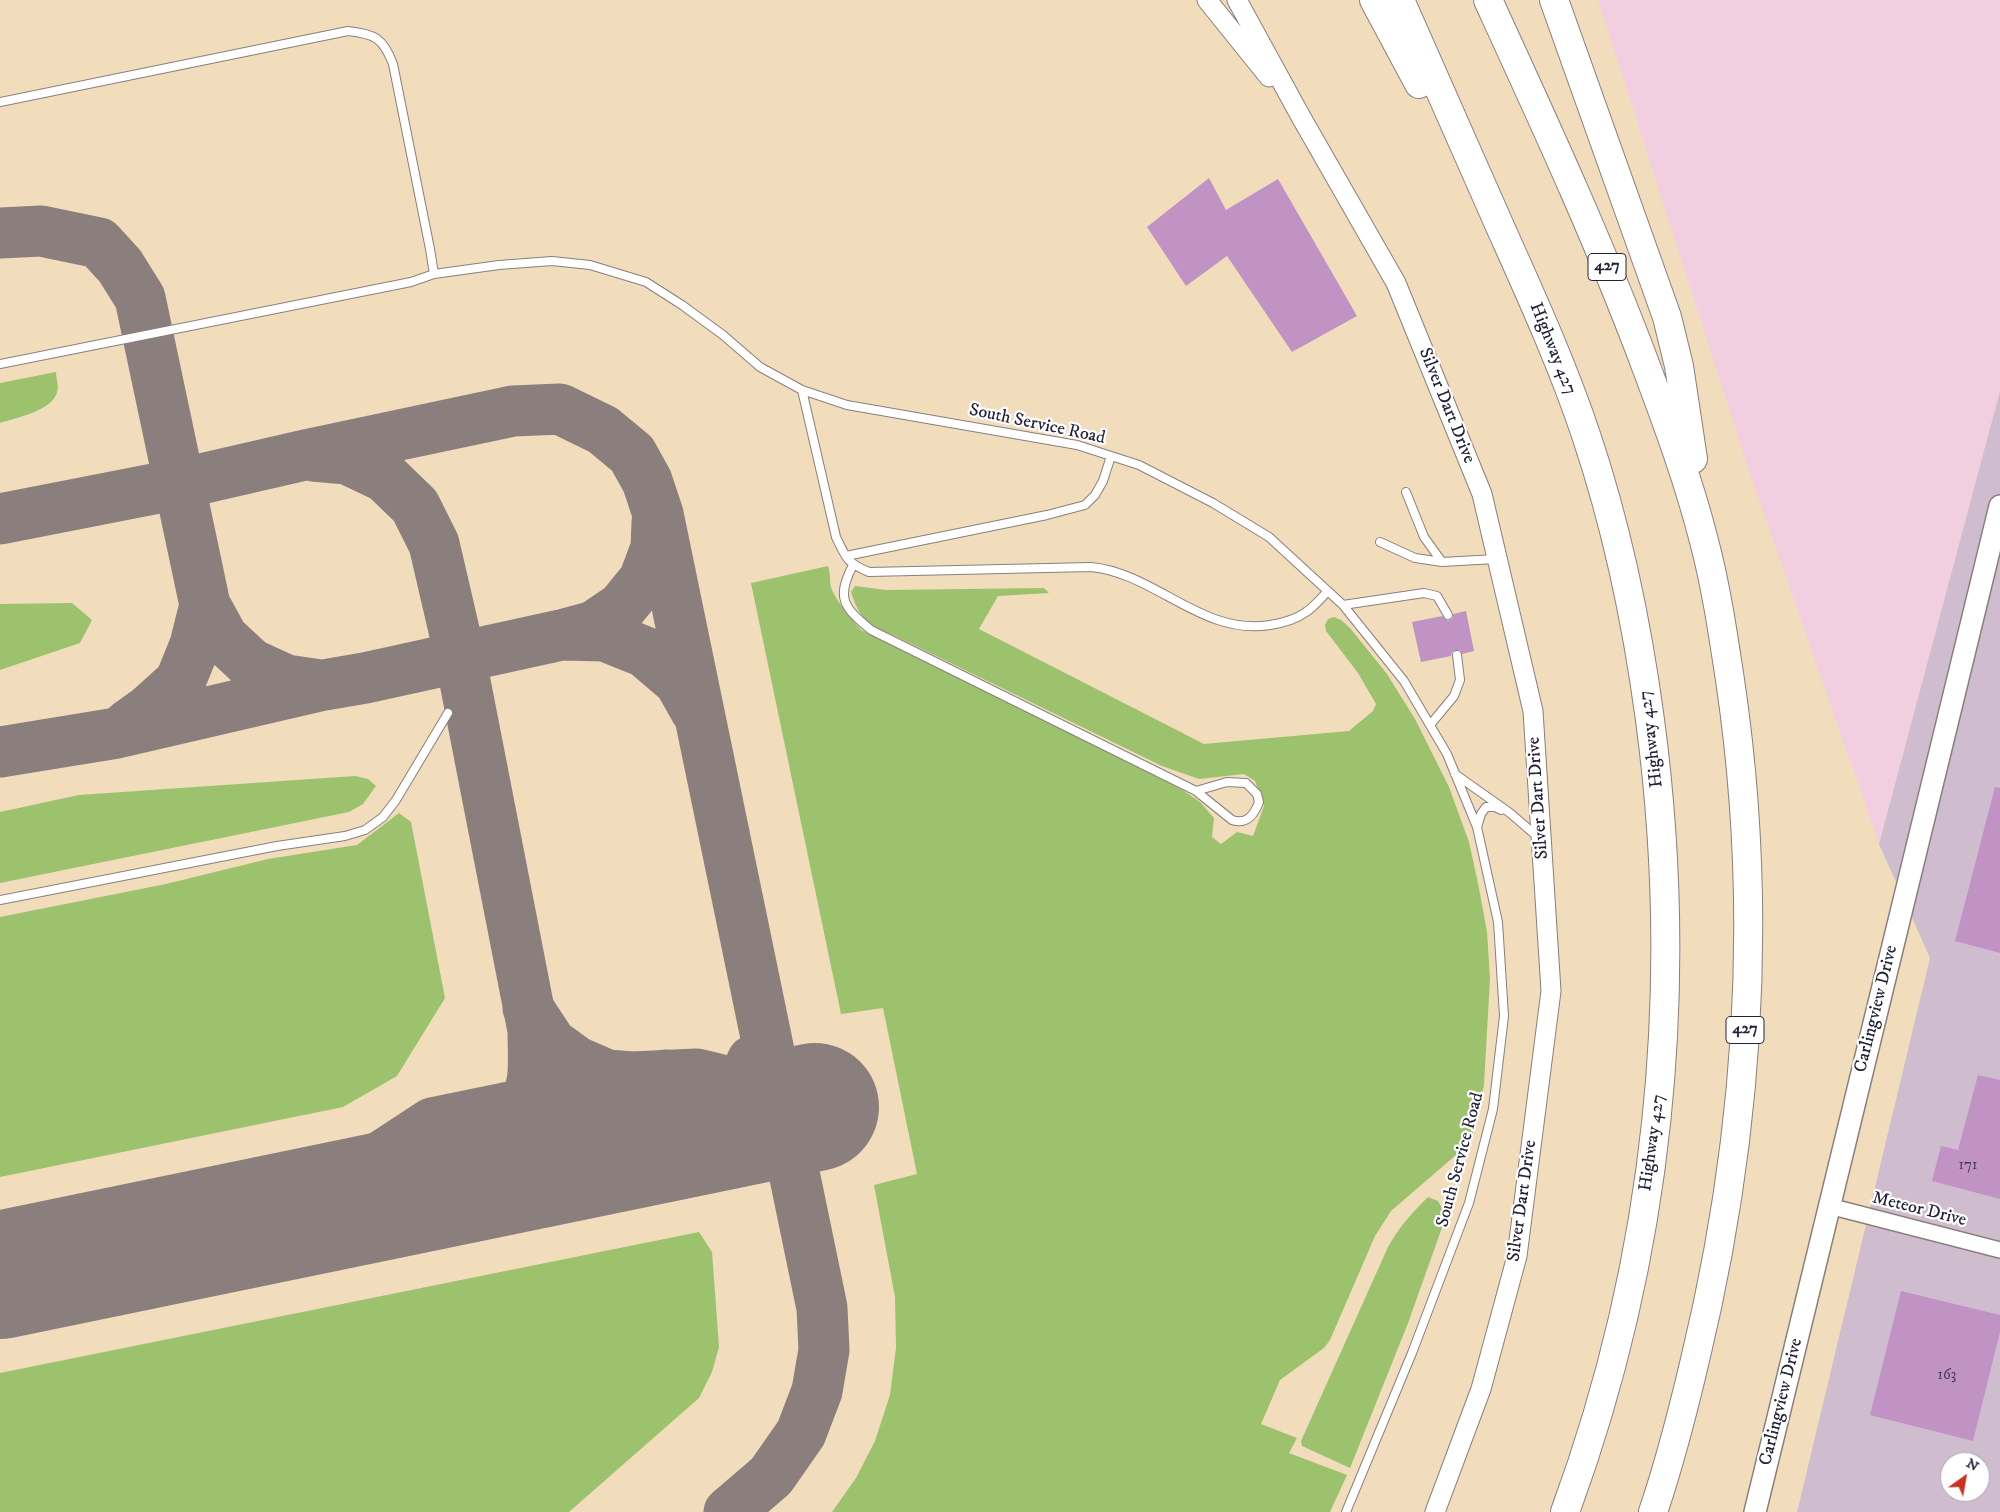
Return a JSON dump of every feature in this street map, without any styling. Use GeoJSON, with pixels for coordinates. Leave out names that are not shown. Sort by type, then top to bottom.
{"type":"FeatureCollection","features":[{"type":"Feature","properties":{"kind":"highway"},"geometry":{"type":"LineString","coordinates":[[1374,0],[1521,272]]}},
{"type":"Feature","properties":{"kind":"highway","name":"Highway 427"},"geometry":{"type":"LineString","coordinates":[[1400,0],[1521,272],[1586,433],[1606,498],[1623,568],[1642,663],[1656,766],[1666,933],[1662,1070],[1652,1158],[1637,1250],[1615,1351],[1585,1457],[1565,1512]]}},
{"type":"Feature","properties":{"kind":"highway","name":"427"},"geometry":{"type":"LineString","coordinates":[[1488,0],[1585,213],[1671,432],[1705,542],[1723,632],[1740,749],[1748,867],[1748,983],[1743,1075],[1733,1166],[1705,1320],[1685,1402],[1653,1512]]}},
{"type":"Feature","properties":{"kind":"highway"},"geometry":{"type":"LineString","coordinates":[[1554,0],[1668,317],[1679,366],[1705,542]]}},
{"type":"Feature","properties":{"kind":"main road","name":"Carlingview Drive"},"geometry":{"type":"LineString","coordinates":[[1755,1512],[2000,506]]}},
{"type":"Feature","properties":{"kind":"street","name":"Silver Dart Drive"},"geometry":{"type":"LineString","coordinates":[[1208,0],[1301,117]]}},
{"type":"Feature","properties":{"kind":"street","name":"Silver Dart Drive"},"geometry":{"type":"LineString","coordinates":[[1237,0],[1301,117],[1396,283],[1482,494],[1533,711],[1551,991],[1517,1256],[1481,1389],[1435,1512]]}},
{"type":"Feature","properties":{"kind":"street","name":"Meteor Drive"},"geometry":{"type":"LineString","coordinates":[[1829,1206],[2000,1250]]}},
{"type":"Feature","properties":{"kind":"lane"},"geometry":{"type":"LineString","coordinates":[[0,102],[348,31],[365,33],[378,38],[387,50],[393,64],[434,274]]}},
{"type":"Feature","properties":{"kind":"lane","name":"South Service Road"},"geometry":{"type":"LineString","coordinates":[[0,364],[411,282],[434,274],[499,265],[552,261],[590,265],[646,282],[723,335],[760,367],[802,390],[847,405],[1077,445],[1139,465],[1213,503],[1269,537],[1342,605],[1404,681],[1447,754],[1477,827],[1498,922],[1504,1016],[1493,1109],[1469,1203],[1412,1353],[1346,1512]]}},
{"type":"Feature","properties":{"kind":"lane"},"geometry":{"type":"LineString","coordinates":[[802,390],[836,537],[853,565],[869,572],[1107,568],[1136,579],[1210,618],[1226,624],[1260,627],[1287,622],[1306,612],[1328,591]]}},
{"type":"Feature","properties":{"kind":"lane"},"geometry":{"type":"LineString","coordinates":[[846,556],[1047,515],[1085,505],[1095,496],[1103,481],[1111,456]]}},
{"type":"Feature","properties":{"kind":"lane"},"geometry":{"type":"LineString","coordinates":[[1406,492],[1424,537],[1442,562]]}},
{"type":"Feature","properties":{"kind":"lane"},"geometry":{"type":"LineString","coordinates":[[1380,542],[1415,558],[1442,562],[1497,559]]}},
{"type":"Feature","properties":{"kind":"lane"},"geometry":{"type":"LineString","coordinates":[[853,565],[844,582],[843,594],[846,605],[858,620],[870,630],[1196,791],[1224,815],[1238,822],[1245,821],[1252,816],[1259,802],[1257,794],[1246,783],[1227,782],[1196,791]]}},
{"type":"Feature","properties":{"kind":"lane"},"geometry":{"type":"LineString","coordinates":[[1342,605],[1424,592],[1438,596],[1448,615]]}},
{"type":"Feature","properties":{"kind":"lane"},"geometry":{"type":"LineString","coordinates":[[1430,725],[1454,696],[1460,680],[1457,655]]}},
{"type":"Feature","properties":{"kind":"lane"},"geometry":{"type":"LineString","coordinates":[[0,900],[277,846],[345,836],[366,830],[388,811],[448,714]]}},
{"type":"Feature","properties":{"kind":"lane"},"geometry":{"type":"LineString","coordinates":[[1455,774],[1510,813],[1541,840]]}},
{"type":"Feature","properties":{"kind":"lane"},"geometry":{"type":"LineString","coordinates":[[1477,827],[1481,814],[1486,808],[1495,807],[1510,813]]}},
{"type":"Feature","properties":{"kind":"shaded area"},"geometry":{"type":"Polygon","coordinates":[[[1598,0],[2000,0],[2000,391],[1879,844],[1750,474],[1598,0]]]}},
{"type":"Feature","properties":{"kind":"shaded area"},"geometry":{"type":"Polygon","coordinates":[[[2000,391],[2000,1512],[1797,1512],[1930,958],[1879,844],[2000,391]]]}},
{"type":"Feature","properties":{"kind":"green space"},"geometry":{"type":"Polygon","coordinates":[[[56,372],[58,389],[52,401],[39,410],[0,423],[0,383],[56,372]]]}},
{"type":"Feature","properties":{"kind":"green space"},"geometry":{"type":"Polygon","coordinates":[[[828,566],[831,587],[835,596],[861,630],[982,688],[1181,789],[1200,802],[1214,818],[1212,837],[1221,844],[1237,832],[1253,836],[1264,806],[1255,781],[1244,774],[1199,779],[1162,766],[883,631],[865,619],[857,608],[851,592],[855,586],[886,590],[1044,588],[1049,593],[998,596],[979,629],[1204,744],[1349,731],[1373,711],[1376,704],[1358,673],[1326,631],[1325,625],[1328,619],[1334,617],[1350,628],[1387,674],[1415,719],[1449,787],[1469,842],[1478,883],[1487,932],[1490,978],[1484,1085],[1471,1142],[1391,1211],[1375,1236],[1330,1340],[1324,1348],[1280,1380],[1261,1424],[1297,1438],[1289,1453],[1347,1475],[1330,1512],[832,1512],[856,1478],[875,1441],[890,1395],[896,1348],[895,1297],[874,1185],[917,1174],[883,1008],[841,1014],[751,583],[828,566]]]}},
{"type":"Feature","properties":{"kind":"green space"},"geometry":{"type":"Polygon","coordinates":[[[72,603],[92,620],[80,643],[0,670],[0,604],[72,603]]]}},
{"type":"Feature","properties":{"kind":"green space"},"geometry":{"type":"Polygon","coordinates":[[[355,776],[368,779],[376,786],[363,804],[349,812],[0,883],[0,812],[79,795],[355,776]]]}},
{"type":"Feature","properties":{"kind":"green space"},"geometry":{"type":"Polygon","coordinates":[[[399,813],[411,822],[445,998],[397,1076],[343,1107],[0,1177],[0,917],[166,884],[268,859],[357,845],[399,813]]]}},
{"type":"Feature","properties":{"kind":"green space"},"geometry":{"type":"Polygon","coordinates":[[[1428,1197],[1438,1201],[1443,1210],[1444,1222],[1408,1323],[1350,1468],[1302,1446],[1301,1441],[1388,1247],[1406,1220],[1428,1197]]]}},
{"type":"Feature","properties":{"kind":"green space"},"geometry":{"type":"Polygon","coordinates":[[[699,1232],[712,1252],[719,1347],[712,1372],[699,1398],[569,1512],[0,1512],[0,1373],[699,1232]]]}},
{"type":"Feature","properties":{"kind":"building"},"geometry":{"type":"Polygon","coordinates":[[[1209,178],[1226,210],[1278,179],[1357,316],[1292,352],[1227,256],[1186,286],[1147,227],[1209,178]]]}},
{"type":"Feature","properties":{"kind":"building"},"geometry":{"type":"Polygon","coordinates":[[[1466,611],[1474,651],[1462,654],[1460,650],[1456,650],[1452,652],[1451,656],[1421,662],[1412,622],[1442,616],[1448,621],[1453,618],[1453,614],[1466,611]]]}},
{"type":"Feature","properties":{"kind":"building"},"geometry":{"type":"Polygon","coordinates":[[[1995,787],[2000,788],[2000,953],[1955,941],[1995,787]]]}},
{"type":"Feature","properties":{"kind":"building"},"geometry":{"type":"Polygon","coordinates":[[[1978,1075],[2000,1080],[2000,1199],[1932,1181],[1941,1146],[1958,1150],[1978,1075]]]}},
{"type":"Feature","properties":{"kind":"building"},"geometry":{"type":"Polygon","coordinates":[[[1901,1291],[2000,1315],[2000,1332],[1973,1441],[1870,1415],[1901,1291]]]}},
{"type":"Feature","properties":{"kind":"taxiway"},"geometry":{"type":"LineString","coordinates":[[0,233],[41,231],[99,243],[120,266],[140,298],[205,605],[195,645],[180,682],[149,710],[128,725]]}},
{"type":"Feature","properties":{"kind":"taxiway"},"geometry":{"type":"LineString","coordinates":[[0,519],[179,484],[513,411],[560,409],[603,430],[632,454],[647,481],[658,514],[822,1308],[824,1350],[817,1391],[801,1433],[771,1476],[729,1512]]}},
{"type":"Feature","properties":{"kind":"taxiway"},"geometry":{"type":"LineString","coordinates":[[313,456],[347,459],[385,477],[415,506],[434,544],[460,656],[533,1030],[533,1073],[531,1086],[527,1099],[512,1126],[482,1159],[422,1189]]}},
{"type":"Feature","properties":{"kind":"taxiway"},"geometry":{"type":"LineString","coordinates":[[561,635],[594,626],[622,607],[644,580],[656,548],[657,522]]}},
{"type":"Feature","properties":{"kind":"taxiway"},"geometry":{"type":"LineString","coordinates":[[205,605],[223,638],[251,664],[286,680],[320,685]]}},
{"type":"Feature","properties":{"kind":"taxiway"},"geometry":{"type":"LineString","coordinates":[[0,752],[117,733],[324,685],[365,678],[561,635],[605,636],[645,652],[679,681],[696,711]]}},
{"type":"Feature","properties":{"kind":"taxiway"},"geometry":{"type":"LineString","coordinates":[[528,1008],[551,1043],[577,1062],[607,1075],[632,1077],[697,1074],[722,1080],[757,1104],[775,1126],[786,1146]]}},
{"type":"Feature","properties":{"kind":"taxiway"},"geometry":{"type":"LineString","coordinates":[[688,1135],[734,1094],[752,1061]]}},
{"type":"Feature","properties":{"kind":"taxiway"},"geometry":{"type":"LineString","coordinates":[[290,1216],[432,1123],[665,1075]]}},
{"type":"Feature","properties":{"kind":"runway"},"geometry":{"type":"LineString","coordinates":[[0,1275],[815,1107]]}}]}
